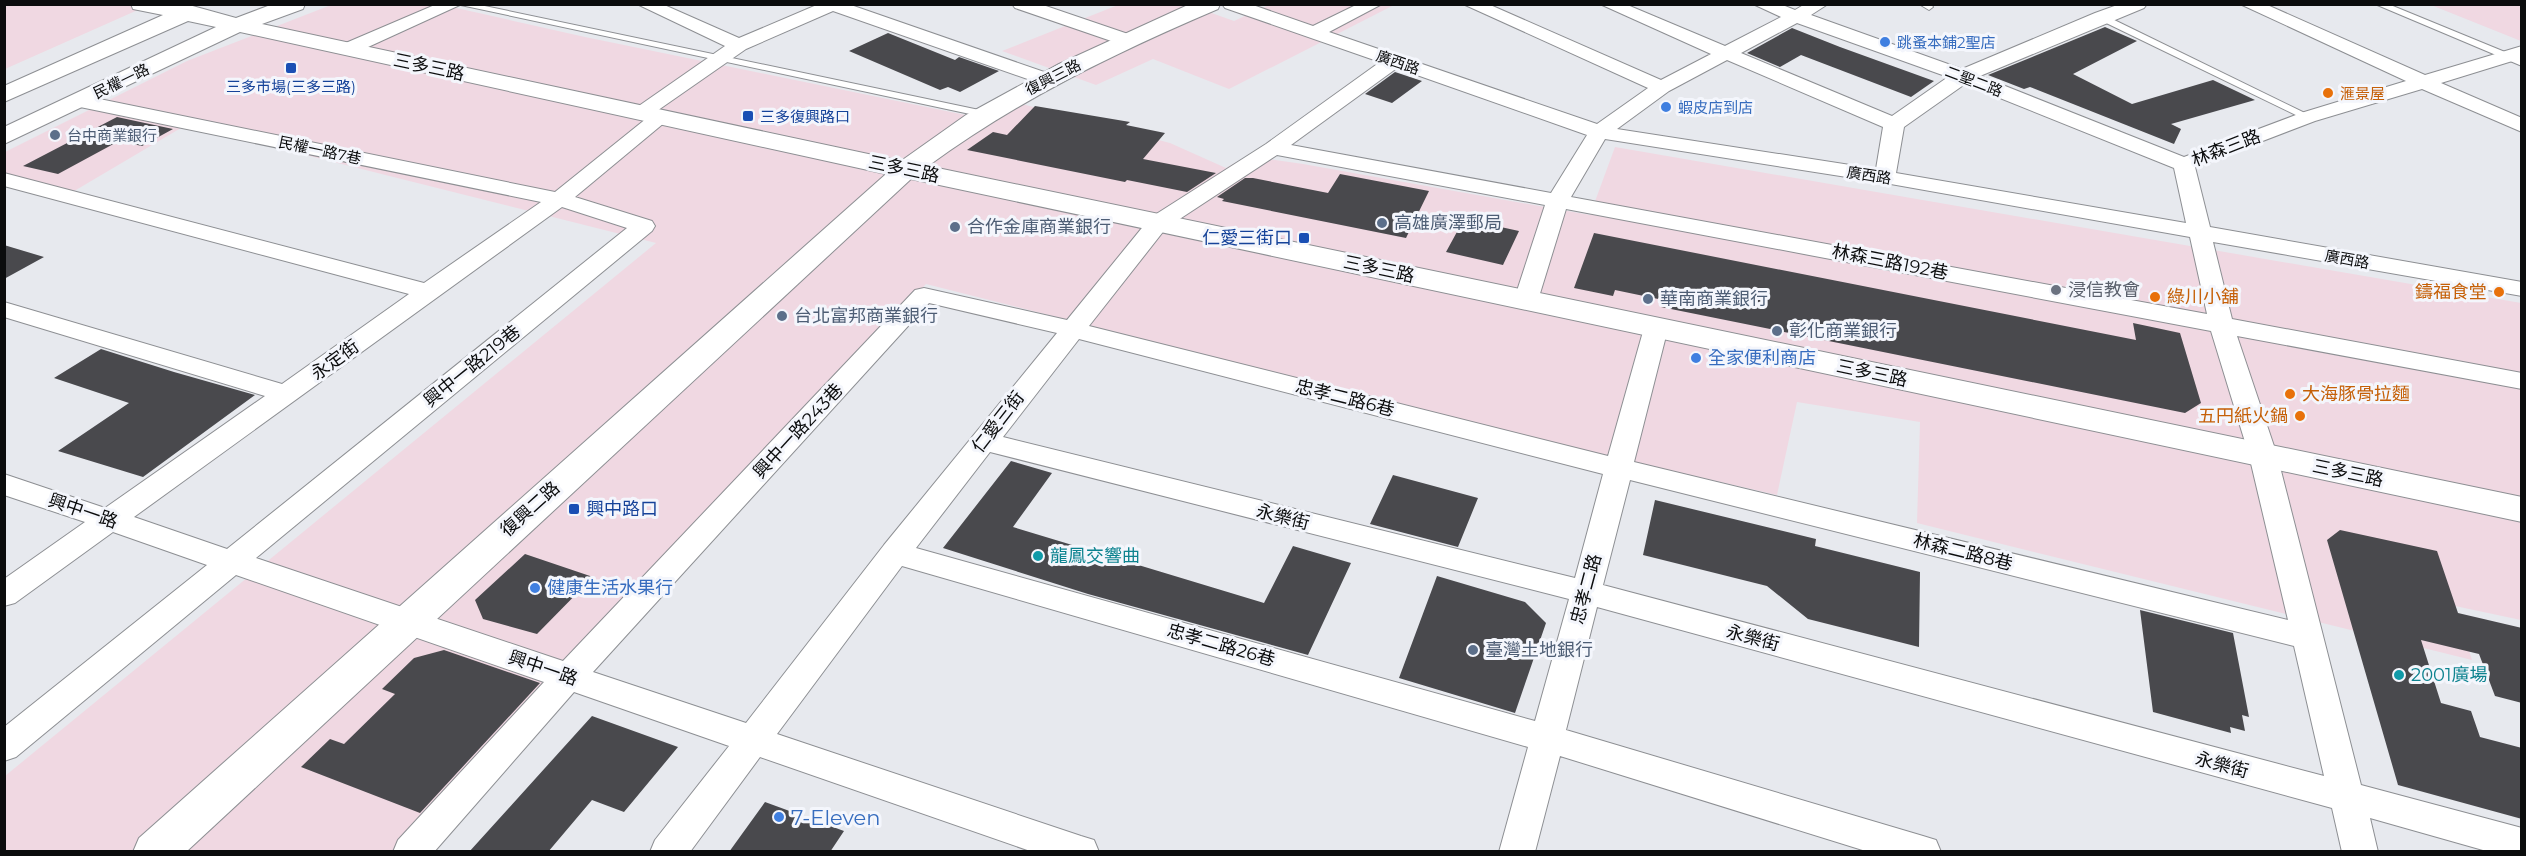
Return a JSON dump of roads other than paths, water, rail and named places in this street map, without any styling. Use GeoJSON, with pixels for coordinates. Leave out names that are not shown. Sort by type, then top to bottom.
{"type":"FeatureCollection","features":[{"type":"Feature","properties":{"kind":"street","name":"民權一路"},"geometry":{"type":"LineString","coordinates":[[4,137],[80,101],[243,15],[295,4]]}},
{"type":"Feature","properties":{"kind":"street"},"geometry":{"type":"LineString","coordinates":[[348,49],[453,4]]}},
{"type":"Feature","properties":{"kind":"street"},"geometry":{"type":"LineString","coordinates":[[646,4],[739,45]]}},
{"type":"Feature","properties":{"kind":"street"},"geometry":{"type":"LineString","coordinates":[[1021,4],[1127,40]]}},
{"type":"Feature","properties":{"kind":"street","name":"復興三路"},"geometry":{"type":"LineString","coordinates":[[907,169],[984,114],[1046,80],[1127,40],[1210,4]]}},
{"type":"Feature","properties":{"kind":"street","name":"廣西路"},"geometry":{"type":"LineString","coordinates":[[1231,4],[1599,132],[1886,177],[2522,289]]}},
{"type":"Feature","properties":{"kind":"street"},"geometry":{"type":"LineString","coordinates":[[1313,33],[1373,4]]}},
{"type":"Feature","properties":{"kind":"street"},"geometry":{"type":"LineString","coordinates":[[1472,4],[1662,87]]}},
{"type":"Feature","properties":{"kind":"street"},"geometry":{"type":"LineString","coordinates":[[1609,4],[1894,124]]}},
{"type":"Feature","properties":{"kind":"street","name":"二聖二路"},"geometry":{"type":"LineString","coordinates":[[1762,4],[1963,76],[2184,164]]}},
{"type":"Feature","properties":{"kind":"street"},"geometry":{"type":"LineString","coordinates":[[1526,300],[1558,200],[1599,132],[1662,87],[1819,4]]}},
{"type":"Feature","properties":{"kind":"street"},"geometry":{"type":"LineString","coordinates":[[1886,177],[1894,124],[1963,76],[2101,17],[2138,4]]}},
{"type":"Feature","properties":{"kind":"street"},"geometry":{"type":"LineString","coordinates":[[2248,4],[2522,126]]}},
{"type":"Feature","properties":{"kind":"street"},"geometry":{"type":"LineString","coordinates":[[832,5],[1046,80]]}},
{"type":"Feature","properties":{"kind":"street","name":"永定街"},"geometry":{"type":"LineString","coordinates":[[4,595],[559,199],[717,59],[739,45],[832,5]]}},
{"type":"Feature","properties":{"kind":"street","name":"民權一路"},"geometry":{"type":"LineString","coordinates":[[4,95],[162,8]]}},
{"type":"Feature","properties":{"kind":"street","name":"三多三路"},"geometry":{"type":"LineString","coordinates":[[162,8],[243,15],[348,49],[650,116],[2522,510]]}},
{"type":"Feature","properties":{"kind":"street"},"geometry":{"type":"LineString","coordinates":[[4,78],[162,8]]}},
{"type":"Feature","properties":{"kind":"street","name":"民權一路"},"geometry":{"type":"LineString","coordinates":[[4,114],[209,12]]}},
{"type":"Feature","properties":{"kind":"street","name":"林森三路"},"geometry":{"type":"LineString","coordinates":[[2361,852],[2263,455],[2221,324],[2184,164],[2308,117],[2516,57]]}},
{"type":"Feature","properties":{"kind":"street","name":"仁愛三街"},"geometry":{"type":"LineString","coordinates":[[668,852],[983,441],[1158,223],[1273,148],[1394,61]]}},
{"type":"Feature","properties":{"kind":"street","name":"民權一路7巷"},"geometry":{"type":"LineString","coordinates":[[80,101],[559,199]]}},
{"type":"Feature","properties":{"kind":"street","name":"林森三路192巷"},"geometry":{"type":"LineString","coordinates":[[1273,148],[2522,381]]}},
{"type":"Feature","properties":{"kind":"street","name":"復興二路"},"geometry":{"type":"LineString","coordinates":[[155,852],[406,621],[907,169]]}},
{"type":"Feature","properties":{"kind":"street"},"geometry":{"type":"LineString","coordinates":[[4,179],[429,292]]}},
{"type":"Feature","properties":{"kind":"street","name":"興中一路219巷"},"geometry":{"type":"LineString","coordinates":[[232,561],[644,226],[559,199]]}},
{"type":"Feature","properties":{"kind":"street","name":"興中一路243巷"},"geometry":{"type":"LineString","coordinates":[[568,676],[924,295],[1072,329]]}},
{"type":"Feature","properties":{"kind":"street"},"geometry":{"type":"LineString","coordinates":[[4,309],[288,393]]}},
{"type":"Feature","properties":{"kind":"street","name":"忠孝二路"},"geometry":{"type":"LineString","coordinates":[[1517,852],[1656,328]]}},
{"type":"Feature","properties":{"kind":"street","name":"忠孝二路6巷"},"geometry":{"type":"LineString","coordinates":[[1072,329],[1619,468]]}},
{"type":"Feature","properties":{"kind":"street","name":"永樂街"},"geometry":{"type":"LineString","coordinates":[[983,441],[1585,592],[2522,844]]}},
{"type":"Feature","properties":{"kind":"street","name":"林森二路8巷"},"geometry":{"type":"LineString","coordinates":[[1619,468],[2308,637]]}},
{"type":"Feature","properties":{"kind":"street","name":"興中一路"},"geometry":{"type":"LineString","coordinates":[[4,484],[1081,852]]}},
{"type":"Feature","properties":{"kind":"street","name":"忠孝二路26巷"},"geometry":{"type":"LineString","coordinates":[[896,553],[1547,738],[1923,852]]}},
{"type":"Feature","properties":{"kind":"street"},"geometry":{"type":"LineString","coordinates":[[4,747],[232,561]]}},
{"type":"Feature","properties":{"kind":"street"},"geometry":{"type":"LineString","coordinates":[[411,852],[568,676]]}},
{"type":"Feature","properties":{"kind":"lane"},"geometry":{"type":"LineString","coordinates":[[460,4],[984,114]]}},
{"type":"Feature","properties":{"kind":"lane"},"geometry":{"type":"LineString","coordinates":[[2379,4],[2516,57]]}},
{"type":"Feature","properties":{"kind":"lane"},"geometry":{"type":"LineString","coordinates":[[2101,17],[2308,117]]}},
{"type":"Feature","properties":{"kind":"place","name":"跳蚤本鋪2聖店"},"geometry":{"type":"Point","coordinates":[1885,42]}},
{"type":"Feature","properties":{"kind":"place","name":"三多市場(三多三路)"},"geometry":{"type":"Point","coordinates":[291,68]}},
{"type":"Feature","properties":{"kind":"place","name":"滙景屋"},"geometry":{"type":"Point","coordinates":[2328,93]}},
{"type":"Feature","properties":{"kind":"place","name":"蝦皮店到店"},"geometry":{"type":"Point","coordinates":[1666,107]}},
{"type":"Feature","properties":{"kind":"place","name":"三多復興路口"},"geometry":{"type":"Point","coordinates":[748,116]}},
{"type":"Feature","properties":{"kind":"place","name":"台中商業銀行"},"geometry":{"type":"Point","coordinates":[55,135]}},
{"type":"Feature","properties":{"kind":"place","name":"高雄廣澤郵局"},"geometry":{"type":"Point","coordinates":[1382,223]}},
{"type":"Feature","properties":{"kind":"place","name":"合作金庫商業銀行"},"geometry":{"type":"Point","coordinates":[955,227]}},
{"type":"Feature","properties":{"kind":"place","name":"仁愛三街口"},"geometry":{"type":"Point","coordinates":[1304,238]}},
{"type":"Feature","properties":{"kind":"place","name":"浸信教會"},"geometry":{"type":"Point","coordinates":[2056,290]}},
{"type":"Feature","properties":{"kind":"place","name":"鑄福食堂"},"geometry":{"type":"Point","coordinates":[2499,292]}},
{"type":"Feature","properties":{"kind":"place","name":"綠川小舖"},"geometry":{"type":"Point","coordinates":[2155,297]}},
{"type":"Feature","properties":{"kind":"place","name":"華南商業銀行"},"geometry":{"type":"Point","coordinates":[1648,299]}},
{"type":"Feature","properties":{"kind":"place","name":"台北富邦商業銀行"},"geometry":{"type":"Point","coordinates":[782,316]}},
{"type":"Feature","properties":{"kind":"place","name":"彰化商業銀行"},"geometry":{"type":"Point","coordinates":[1777,331]}},
{"type":"Feature","properties":{"kind":"place","name":"全家便利商店"},"geometry":{"type":"Point","coordinates":[1696,358]}},
{"type":"Feature","properties":{"kind":"place","name":"大海豚骨拉麵"},"geometry":{"type":"Point","coordinates":[2290,394]}},
{"type":"Feature","properties":{"kind":"place","name":"五円紙火鍋"},"geometry":{"type":"Point","coordinates":[2300,416]}},
{"type":"Feature","properties":{"kind":"place","name":"興中路口"},"geometry":{"type":"Point","coordinates":[574,509]}},
{"type":"Feature","properties":{"kind":"place","name":"龍鳳交響曲"},"geometry":{"type":"Point","coordinates":[1038,556]}},
{"type":"Feature","properties":{"kind":"place","name":"健康生活水果行"},"geometry":{"type":"Point","coordinates":[535,588]}},
{"type":"Feature","properties":{"kind":"place","name":"臺灣土地銀行"},"geometry":{"type":"Point","coordinates":[1473,650]}},
{"type":"Feature","properties":{"kind":"place","name":"2001廣場"},"geometry":{"type":"Point","coordinates":[2399,675]}},
{"type":"Feature","properties":{"kind":"place","name":"7-Eleven"},"geometry":{"type":"Point","coordinates":[779,817]}}]}
